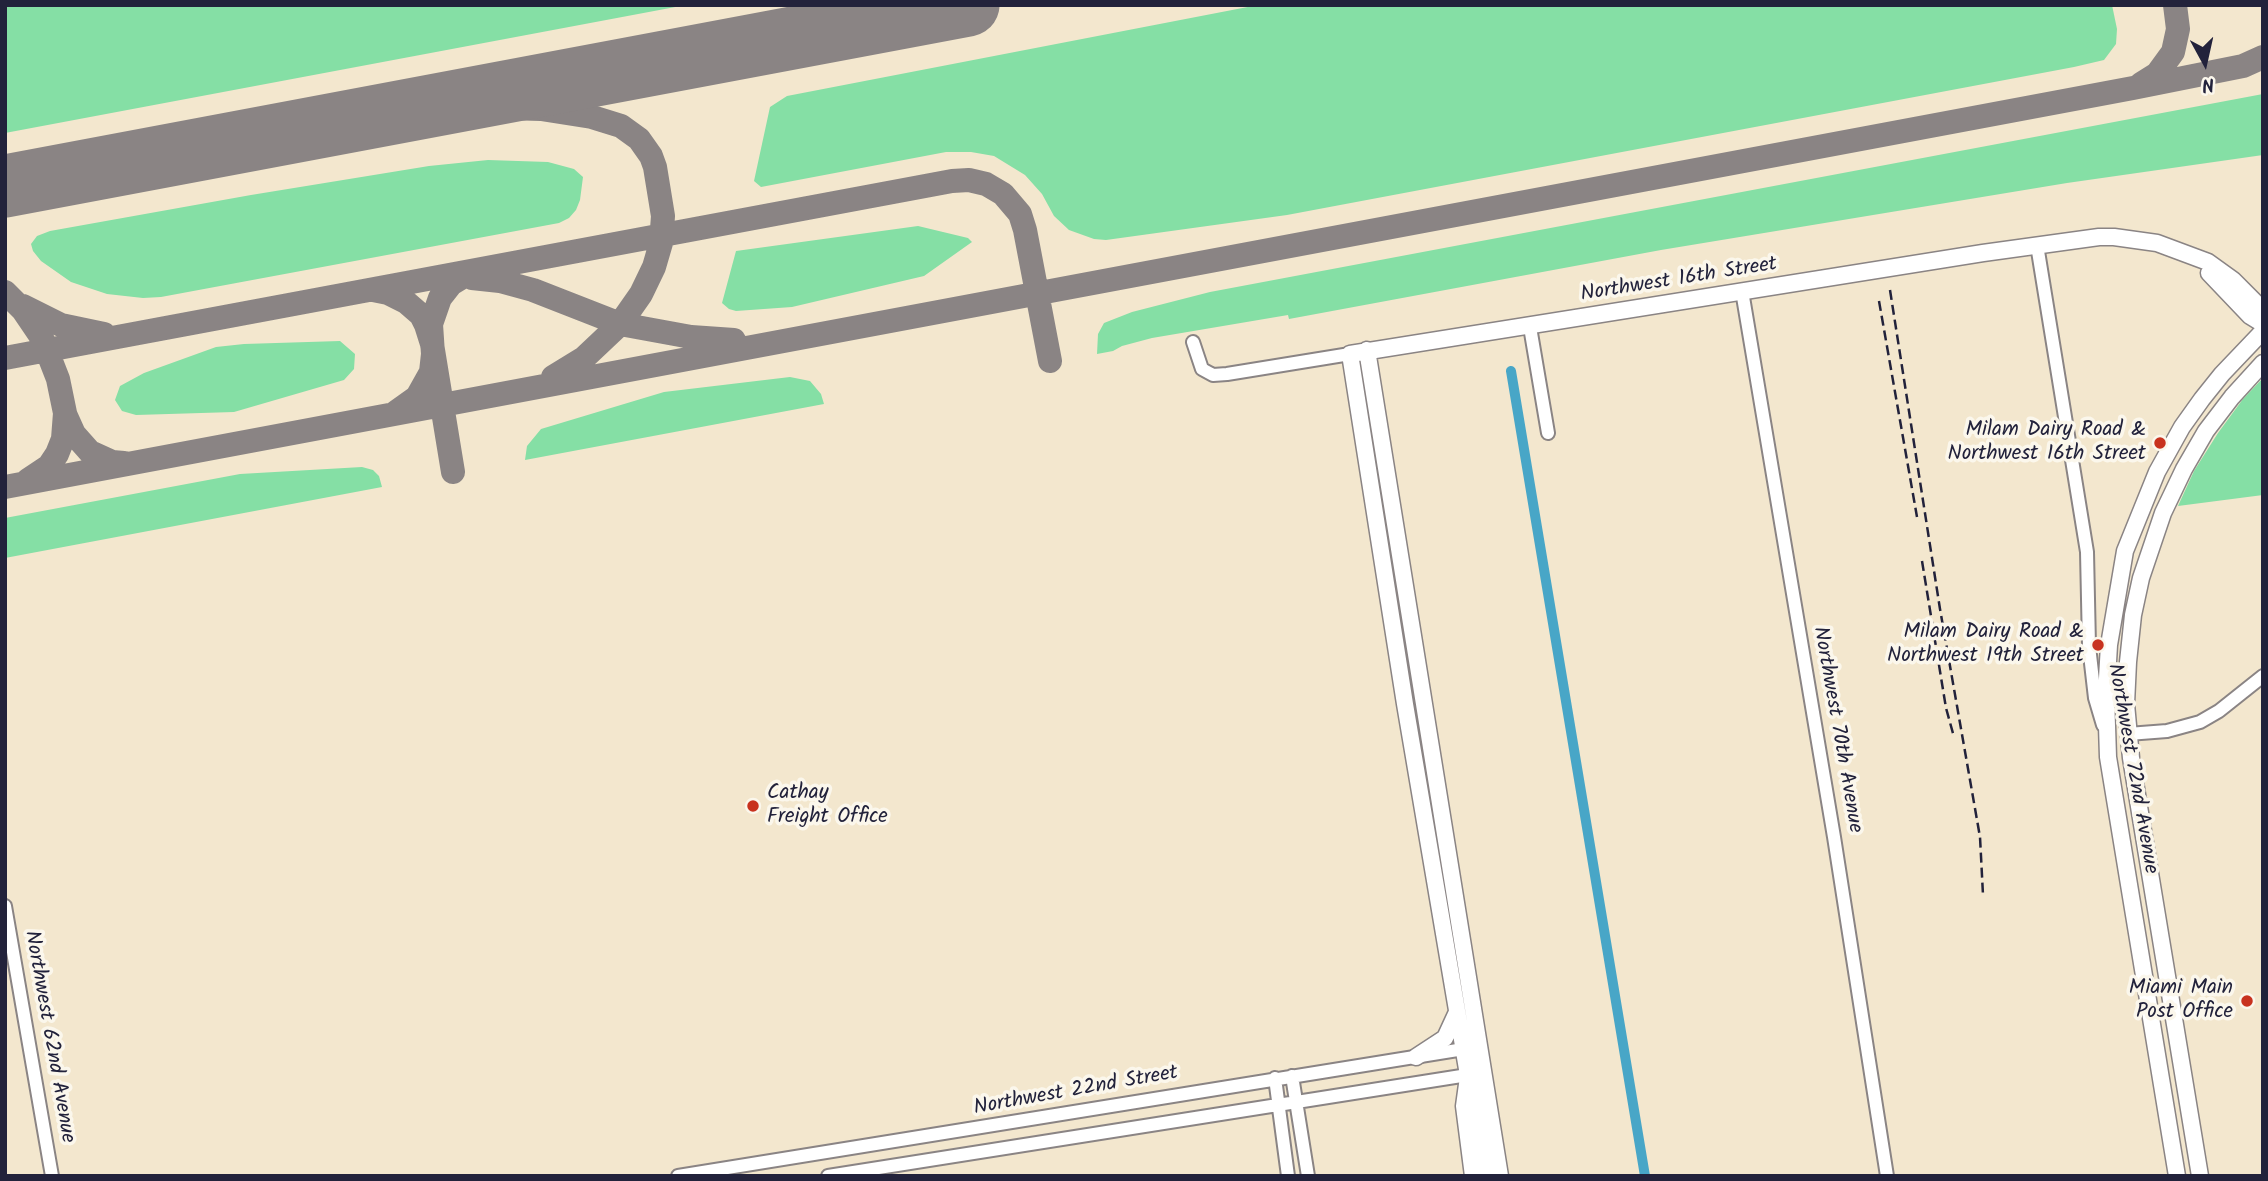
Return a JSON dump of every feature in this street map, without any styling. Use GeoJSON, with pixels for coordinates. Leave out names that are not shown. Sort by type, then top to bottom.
{"type":"FeatureCollection","features":[{"type":"Feature","properties":{"kind":"main road","name":"Northwest 16th Street"},"geometry":{"type":"LineString","coordinates":[[1350,354],[2037,245],[2114,237],[2157,243],[2218,268],[2263,310]]}},
{"type":"Feature","properties":{"kind":"main road","name":"Northwest 16th Street"},"geometry":{"type":"LineString","coordinates":[[2193,256],[2250,316],[2263,324]]}},
{"type":"Feature","properties":{"kind":"main road"},"geometry":{"type":"LineString","coordinates":[[2128,734],[2107,735],[2106,695],[2112,622],[2121,566],[2134,525],[2157,472],[2182,427],[2222,373],[2263,331]]}},
{"type":"Feature","properties":{"kind":"main road"},"geometry":{"type":"LineString","coordinates":[[1367,350],[1480,1047],[1476,1074],[1464,1106],[1473,1176]]}},
{"type":"Feature","properties":{"kind":"main road"},"geometry":{"type":"LineString","coordinates":[[1350,354],[1405,704],[1464,1049],[1476,1074],[1500,1176]]}},
{"type":"Feature","properties":{"kind":"main road","name":"Northwest 72nd Avenue"},"geometry":{"type":"LineString","coordinates":[[2200,1176],[2128,734],[2126,690],[2131,628],[2141,578],[2176,483],[2199,443],[2232,397],[2263,363]]}},
{"type":"Feature","properties":{"kind":"main road","name":"Northwest 72nd Avenue"},"geometry":{"type":"LineString","coordinates":[[2107,735],[2145,984],[2178,1172]]}},
{"type":"Feature","properties":{"kind":"main road"},"geometry":{"type":"LineString","coordinates":[[2119,823],[2129,839],[2147,857]]}},
{"type":"Feature","properties":{"kind":"main road"},"geometry":{"type":"LineString","coordinates":[[2145,984],[2167,981]]}},
{"type":"Feature","properties":{"kind":"main road"},"geometry":{"type":"LineString","coordinates":[[1416,1057],[1445,1038],[1457,1010]]}},
{"type":"Feature","properties":{"kind":"main road"},"geometry":{"type":"LineString","coordinates":[[1476,1074],[1488,1176]]}},
{"type":"Feature","properties":{"kind":"street","name":"Northwest 72nd Avenue"},"geometry":{"type":"LineString","coordinates":[[2037,245],[2087,552],[2087,622],[2095,698],[2107,735]]}},
{"type":"Feature","properties":{"kind":"street","name":"Northwest 70th Avenue"},"geometry":{"type":"LineString","coordinates":[[1742,291],[1834,837],[1887,1176]]}},
{"type":"Feature","properties":{"kind":"street"},"geometry":{"type":"LineString","coordinates":[[1530,327],[1548,433]]}},
{"type":"Feature","properties":{"kind":"street","name":"Northwest 16th Street"},"geometry":{"type":"LineString","coordinates":[[1193,342],[1202,369],[1213,374],[1350,354]]}},
{"type":"Feature","properties":{"kind":"street"},"geometry":{"type":"LineString","coordinates":[[2128,734],[2167,731],[2200,722],[2219,711],[2263,676]]}},
{"type":"Feature","properties":{"kind":"street","name":"Northwest 62nd Avenue"},"geometry":{"type":"LineString","coordinates":[[5,906],[52,1176]]}},
{"type":"Feature","properties":{"kind":"street","name":"Northwest 22nd Street"},"geometry":{"type":"LineString","coordinates":[[678,1176],[1480,1047]]}},
{"type":"Feature","properties":{"kind":"street","name":"Northwest 22nd Street"},"geometry":{"type":"LineString","coordinates":[[828,1176],[1476,1074]]}},
{"type":"Feature","properties":{"kind":"street"},"geometry":{"type":"LineString","coordinates":[[1292,1076],[1308,1176]]}},
{"type":"Feature","properties":{"kind":"street"},"geometry":{"type":"LineString","coordinates":[[1275,1078],[1288,1176]]}},
{"type":"Feature","properties":{"kind":"green space"},"geometry":{"type":"Polygon","coordinates":[[[5,5],[686,5],[5,133],[5,5]]]}},
{"type":"Feature","properties":{"kind":"green space"},"geometry":{"type":"Polygon","coordinates":[[[1258,5],[2112,5],[2117,29],[2116,44],[2104,60],[2074,67],[1287,215],[1106,240],[1094,239],[1069,230],[1054,216],[1042,194],[1025,175],[994,156],[971,152],[946,152],[761,187],[754,181],[770,107],[787,96],[1258,5]]]}},
{"type":"Feature","properties":{"kind":"green space"},"geometry":{"type":"Polygon","coordinates":[[[2263,94],[2263,155],[2067,183],[1661,250],[1289,319],[1288,315],[1152,338],[1097,354],[1098,334],[1104,323],[1132,312],[1210,292],[2263,94]]]}},
{"type":"Feature","properties":{"kind":"green space"},"geometry":{"type":"Polygon","coordinates":[[[488,160],[548,162],[574,169],[583,177],[576,210],[569,218],[559,223],[161,297],[107,294],[71,282],[41,261],[31,244],[37,236],[50,231],[429,166],[488,160]]]}},
{"type":"Feature","properties":{"kind":"green space"},"geometry":{"type":"Polygon","coordinates":[[[918,226],[968,238],[972,242],[924,276],[792,307],[736,311],[722,303],[736,251],[918,226]]]}},
{"type":"Feature","properties":{"kind":"green space"},"geometry":{"type":"Polygon","coordinates":[[[340,341],[355,354],[354,369],[344,380],[234,412],[136,415],[122,411],[115,400],[120,386],[144,373],[216,347],[340,341]]]}},
{"type":"Feature","properties":{"kind":"green space"},"geometry":{"type":"Polygon","coordinates":[[[790,377],[810,381],[821,394],[824,404],[525,460],[527,446],[541,429],[664,392],[790,377]]]}},
{"type":"Feature","properties":{"kind":"green space"},"geometry":{"type":"Polygon","coordinates":[[[2263,378],[2263,495],[2178,506],[2194,471],[2218,433],[2243,399],[2263,378]]]}},
{"type":"Feature","properties":{"kind":"green space"},"geometry":{"type":"Polygon","coordinates":[[[362,467],[373,470],[379,476],[382,487],[5,558],[5,518],[240,474],[362,467]]]}},
{"type":"Feature","properties":{"kind":"waterway"},"geometry":{"type":"LineString","coordinates":[[1511,371],[1645,1176]]}},
{"type":"Feature","properties":{"kind":"taxiway"},"geometry":{"type":"LineString","coordinates":[[2141,84],[2157,74],[2173,52],[2178,29],[2175,5]]}},
{"type":"Feature","properties":{"kind":"taxiway"},"geometry":{"type":"LineString","coordinates":[[5,487],[2133,88],[2243,66],[2263,57]]}},
{"type":"Feature","properties":{"kind":"taxiway"},"geometry":{"type":"LineString","coordinates":[[291,132],[418,115],[506,108],[541,109],[592,117],[621,126],[639,139],[655,167],[663,216],[661,243],[654,267],[641,294],[620,324],[584,358],[553,377]]}},
{"type":"Feature","properties":{"kind":"taxiway"},"geometry":{"type":"LineString","coordinates":[[5,198],[24,186],[58,176]]}},
{"type":"Feature","properties":{"kind":"taxiway"},"geometry":{"type":"LineString","coordinates":[[5,358],[952,181],[969,180],[986,184],[1003,194],[1020,214],[1050,361]]}},
{"type":"Feature","properties":{"kind":"taxiway"},"geometry":{"type":"LineString","coordinates":[[396,412],[417,397],[431,372],[431,324],[440,298],[451,284],[469,273]]}},
{"type":"Feature","properties":{"kind":"taxiway"},"geometry":{"type":"LineString","coordinates":[[472,278],[500,281],[533,290],[620,324],[691,337],[734,340]]}},
{"type":"Feature","properties":{"kind":"taxiway"},"geometry":{"type":"LineString","coordinates":[[373,290],[388,293],[406,302],[421,315],[426,325],[432,344],[453,472]]}},
{"type":"Feature","properties":{"kind":"taxiway"},"geometry":{"type":"LineString","coordinates":[[5,292],[23,310],[42,338],[58,379],[65,413],[63,439],[57,454],[49,466],[28,480]]}},
{"type":"Feature","properties":{"kind":"taxiway"},"geometry":{"type":"LineString","coordinates":[[23,306],[61,325],[104,334]]}},
{"type":"Feature","properties":{"kind":"taxiway"},"geometry":{"type":"LineString","coordinates":[[65,414],[74,434],[90,452],[112,462],[124,463]]}},
{"type":"Feature","properties":{"kind":"runway"},"geometry":{"type":"LineString","coordinates":[[5,186],[968,5]]}},
{"type":"Feature","properties":{"kind":"railway"},"geometry":{"type":"LineString","coordinates":[[1890,290],[1940,609],[1980,837],[1983,895]]}},
{"type":"Feature","properties":{"kind":"railway"},"geometry":{"type":"LineString","coordinates":[[1879,301],[1917,517]]}},
{"type":"Feature","properties":{"kind":"railway"},"geometry":{"type":"LineString","coordinates":[[1922,561],[1946,708],[1954,737]]}},
{"type":"Feature","properties":{"kind":"place","name":"Milam Dairy Road & Northwest 16th Street"},"geometry":{"type":"Point","coordinates":[2160,443]}},
{"type":"Feature","properties":{"kind":"place","name":"Milam Dairy Road & Northwest 19th Street"},"geometry":{"type":"Point","coordinates":[2098,645]}},
{"type":"Feature","properties":{"kind":"place","name":"Cathay Freight Office"},"geometry":{"type":"Point","coordinates":[753,806]}},
{"type":"Feature","properties":{"kind":"place","name":"Miami Main Post Office"},"geometry":{"type":"Point","coordinates":[2247,1001]}}]}
